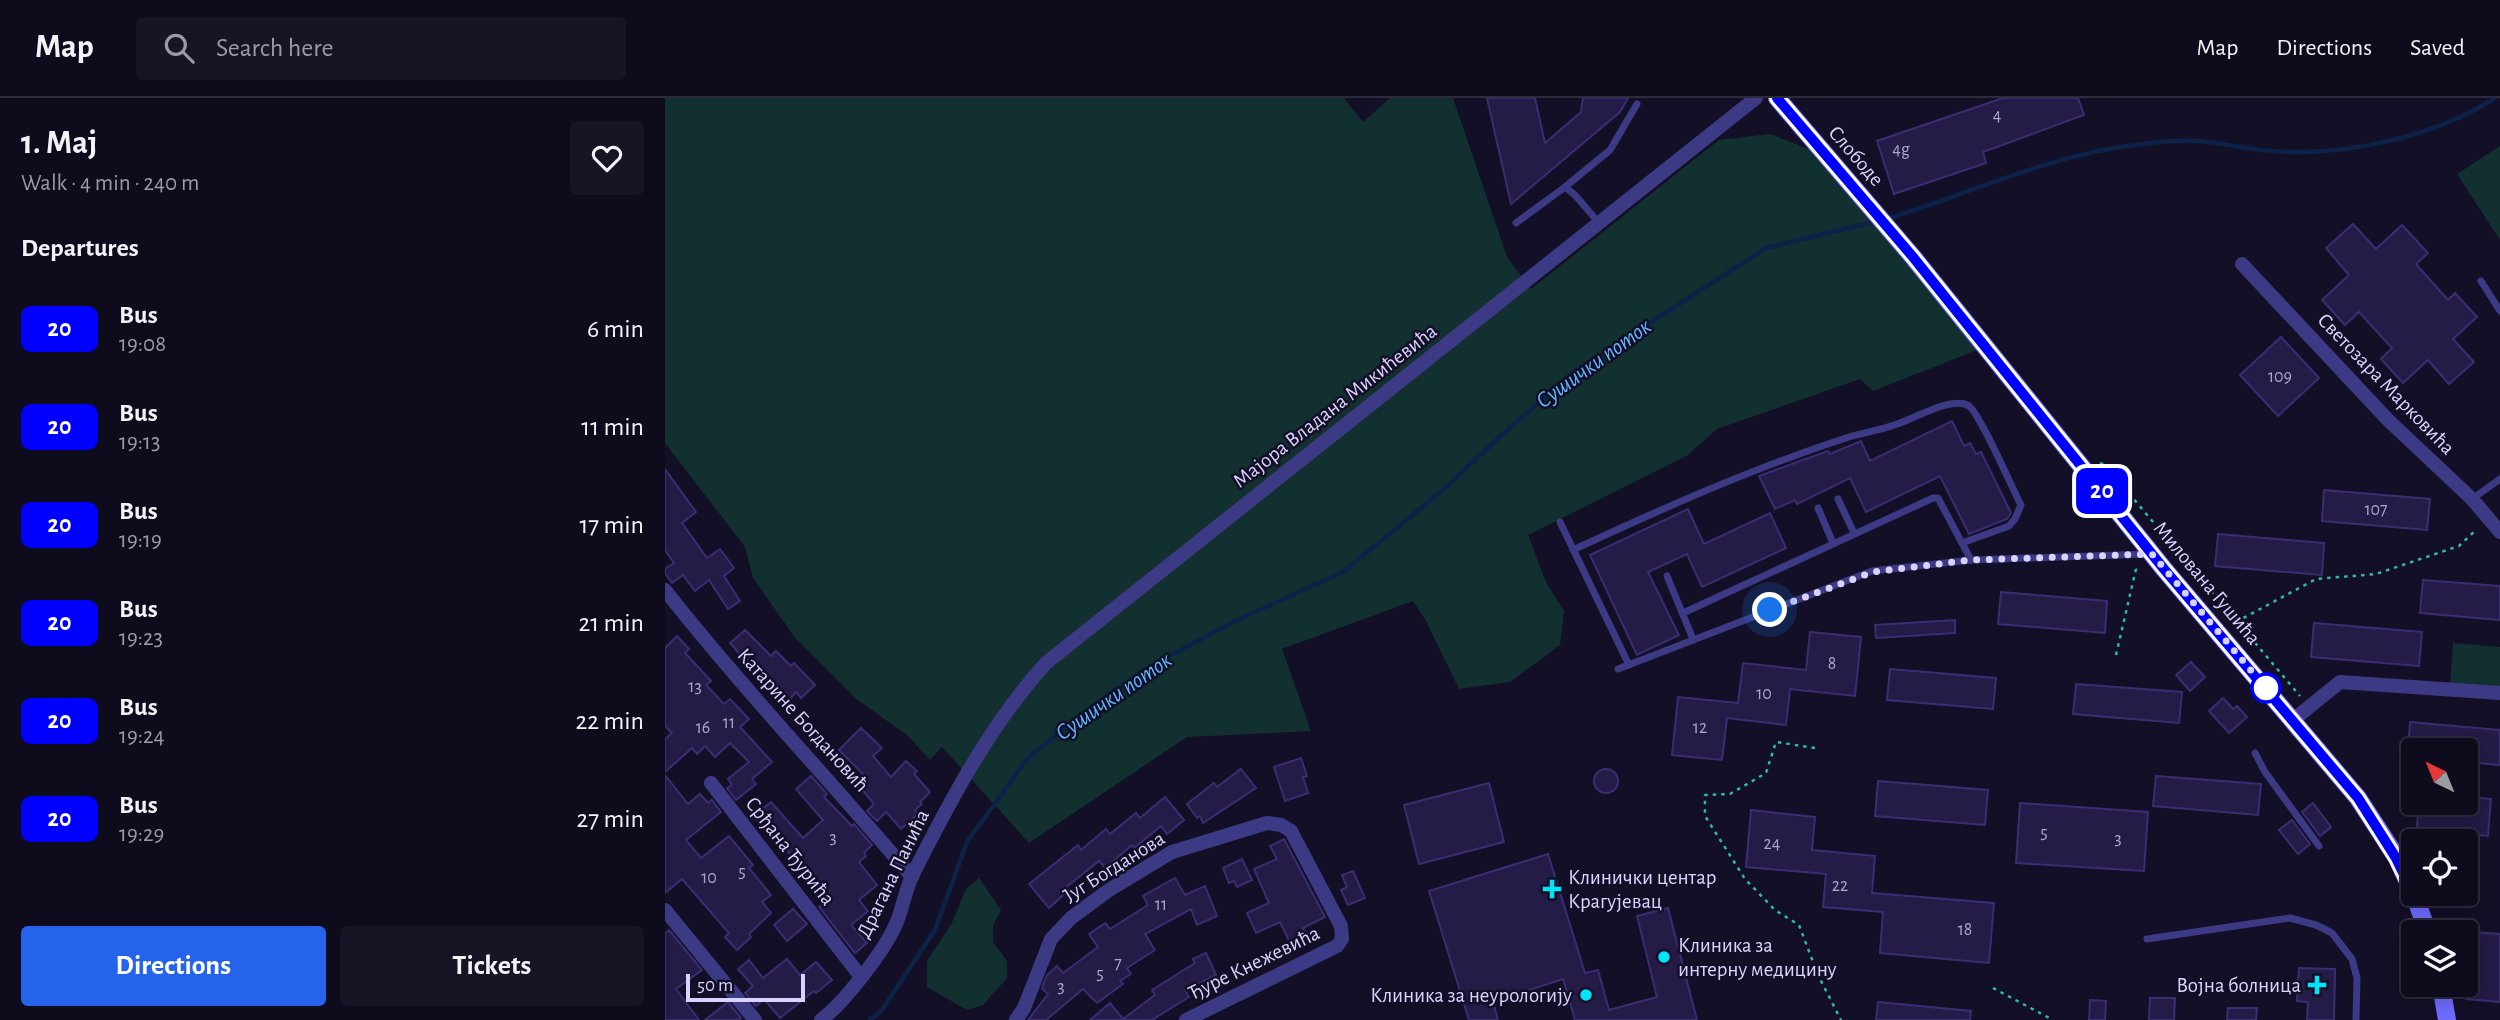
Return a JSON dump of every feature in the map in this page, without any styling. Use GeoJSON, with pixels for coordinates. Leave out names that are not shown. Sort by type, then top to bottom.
{"type":"FeatureCollection","features":[{"type":"Feature","properties":{"kind":"street","name":"Мајора Владана Микићевића"},"geometry":{"type":"LineString","coordinates":[[967,773],[1001,718],[1046,663],[1756,98]]}},
{"type":"Feature","properties":{"kind":"street","name":"Слободе"},"geometry":{"type":"LineString","coordinates":[[1777,98],[1874,211]]}},
{"type":"Feature","properties":{"kind":"street","name":"Милована Гушића"},"geometry":{"type":"LineString","coordinates":[[1874,211],[2152,554],[2358,798],[2401,870]]}},
{"type":"Feature","properties":{"kind":"street","name":"Светозара Марковића"},"geometry":{"type":"LineString","coordinates":[[2242,264],[2388,420],[2472,499],[2500,532]]}},
{"type":"Feature","properties":{"kind":"street","name":"Катарине Богдановић"},"geometry":{"type":"LineString","coordinates":[[665,590],[737,679],[854,808],[912,877]]}},
{"type":"Feature","properties":{"kind":"street"},"geometry":{"type":"LineString","coordinates":[[2293,720],[2340,682],[2500,693]]}},
{"type":"Feature","properties":{"kind":"street","name":"Драгана Панића"},"geometry":{"type":"LineString","coordinates":[[821,1020],[861,977],[895,926],[912,877],[967,773]]}},
{"type":"Feature","properties":{"kind":"street","name":"Срђана Ђурића"},"geometry":{"type":"LineString","coordinates":[[711,783],[861,977]]}},
{"type":"Feature","properties":{"kind":"street","name":"Југ Богданова"},"geometry":{"type":"LineString","coordinates":[[1016,1020],[1024,1008],[1051,939],[1071,918],[1109,890],[1172,852],[1267,823],[1281,825],[1291,831]]}},
{"type":"Feature","properties":{"kind":"street","name":"Ђуре Кнежевића"},"geometry":{"type":"LineString","coordinates":[[1186,1020],[1339,944],[1342,939],[1341,926],[1291,831]]}},
{"type":"Feature","properties":{"kind":"street"},"geometry":{"type":"LineString","coordinates":[[665,910],[755,1020]]}},
{"type":"Feature","properties":{"kind":"street"},"geometry":{"type":"LineString","coordinates":[[2443,997],[2447,1020]]}},
{"type":"Feature","properties":{"kind":"lane"},"geometry":{"type":"LineString","coordinates":[[1516,223],[1610,149],[1637,104]]}},
{"type":"Feature","properties":{"kind":"lane"},"geometry":{"type":"LineString","coordinates":[[1565,187],[1599,223]]}},
{"type":"Feature","properties":{"kind":"lane"},"geometry":{"type":"LineString","coordinates":[[2481,281],[2500,311]]}},
{"type":"Feature","properties":{"kind":"lane"},"geometry":{"type":"LineString","coordinates":[[1573,550],[1644,517],[1742,477],[1844,438],[1893,426],[1954,402],[1969,406],[1979,419],[2021,505],[2009,526],[1962,543]]}},
{"type":"Feature","properties":{"kind":"lane"},"geometry":{"type":"LineString","coordinates":[[2472,499],[2500,480]]}},
{"type":"Feature","properties":{"kind":"lane"},"geometry":{"type":"LineString","coordinates":[[1682,613],[1928,499],[1938,498],[1971,560]]}},
{"type":"Feature","properties":{"kind":"lane"},"geometry":{"type":"LineString","coordinates":[[1838,499],[1854,533]]}},
{"type":"Feature","properties":{"kind":"lane"},"geometry":{"type":"LineString","coordinates":[[1818,508],[1833,543]]}},
{"type":"Feature","properties":{"kind":"lane"},"geometry":{"type":"LineString","coordinates":[[1560,522],[1629,665]]}},
{"type":"Feature","properties":{"kind":"lane"},"geometry":{"type":"LineString","coordinates":[[1618,669],[1873,572],[1971,560],[2152,554]]}},
{"type":"Feature","properties":{"kind":"lane"},"geometry":{"type":"LineString","coordinates":[[1667,576],[1693,639]]}},
{"type":"Feature","properties":{"kind":"lane"},"geometry":{"type":"LineString","coordinates":[[2255,753],[2265,772],[2319,846]]}},
{"type":"Feature","properties":{"kind":"lane"},"geometry":{"type":"LineString","coordinates":[[2147,939],[2290,918],[2316,925],[2332,933],[2352,959],[2357,978],[2355,1020]]}},
{"type":"Feature","properties":{"kind":"path"},"geometry":{"type":"LineString","coordinates":[[2079,463],[2105,465],[2309,707]]}},
{"type":"Feature","properties":{"kind":"path"},"geometry":{"type":"LineString","coordinates":[[2217,631],[2316,579],[2376,574],[2459,546],[2489,518]]}},
{"type":"Feature","properties":{"kind":"path"},"geometry":{"type":"LineString","coordinates":[[2116,655],[2136,569],[2128,555]]}},
{"type":"Feature","properties":{"kind":"path"},"geometry":{"type":"LineString","coordinates":[[1815,748],[1776,742],[1766,773],[1730,794],[1705,795],[1705,816],[1745,879],[1775,910],[1799,925],[1818,975],[1841,1020]]}},
{"type":"Feature","properties":{"kind":"path"},"geometry":{"type":"LineString","coordinates":[[1993,988],[2053,1020]]}},
{"type":"Feature","properties":{"kind":"green space"},"geometry":{"type":"Polygon","coordinates":[[[665,98],[1344,98],[1363,122],[1390,98],[1453,98],[1507,257],[1531,289],[1719,140],[1770,134],[1809,149],[1874,211],[1985,347],[1873,391],[1860,379],[1717,429],[1688,455],[1528,535],[1546,582],[1564,611],[1560,645],[1510,682],[1459,689],[1425,619],[1413,601],[1282,649],[1311,731],[1187,737],[1029,843],[942,747],[930,760],[908,736],[855,698],[796,639],[753,578],[745,547],[665,443],[665,98]]]}},
{"type":"Feature","properties":{"kind":"green space"},"geometry":{"type":"Polygon","coordinates":[[[2500,146],[2500,240],[2457,174],[2500,146]]]}},
{"type":"Feature","properties":{"kind":"green space"},"geometry":{"type":"Polygon","coordinates":[[[2453,643],[2500,647],[2500,688],[2450,685],[2453,643]]]}},
{"type":"Feature","properties":{"kind":"green space"},"geometry":{"type":"Polygon","coordinates":[[[979,878],[1001,910],[993,925],[993,942],[1007,961],[1007,978],[983,1005],[967,1010],[927,987],[927,961],[952,923],[966,889],[979,878]]]}},
{"type":"Feature","properties":{"kind":"building"},"geometry":{"type":"Polygon","coordinates":[[[1487,98],[1535,98],[1545,143],[1581,112],[1583,98],[1628,98],[1620,112],[1511,204],[1487,98]]]}},
{"type":"Feature","properties":{"kind":"building"},"geometry":{"type":"Polygon","coordinates":[[[2003,98],[2078,98],[2084,115],[1983,152],[1986,163],[1894,194],[1877,141],[2003,98]]]}},
{"type":"Feature","properties":{"kind":"building"},"geometry":{"type":"Polygon","coordinates":[[[2353,224],[2376,249],[2402,225],[2428,253],[2416,264],[2448,300],[2455,293],[2477,317],[2453,339],[2474,362],[2449,384],[2428,360],[2403,383],[2381,359],[2392,348],[2359,312],[2345,325],[2322,300],[2349,275],[2326,248],[2353,224]]]}},
{"type":"Feature","properties":{"kind":"building"},"geometry":{"type":"Polygon","coordinates":[[[2281,337],[2319,378],[2278,416],[2240,375],[2281,337]]]}},
{"type":"Feature","properties":{"kind":"building"},"geometry":{"type":"Polygon","coordinates":[[[1952,421],[1964,446],[1970,443],[1976,454],[1981,452],[2011,513],[2007,519],[1969,534],[1940,476],[1866,512],[1850,478],[1797,504],[1795,500],[1775,509],[1759,476],[1828,451],[1830,454],[1861,441],[1870,461],[1952,421]]]}},
{"type":"Feature","properties":{"kind":"building"},"geometry":{"type":"Polygon","coordinates":[[[665,469],[696,512],[682,523],[707,558],[720,549],[734,568],[724,576],[740,601],[728,609],[709,580],[695,591],[683,575],[672,583],[665,573],[665,569],[674,563],[665,550],[665,469]]]}},
{"type":"Feature","properties":{"kind":"building"},"geometry":{"type":"Polygon","coordinates":[[[2324,490],[2430,499],[2427,530],[2322,521],[2324,490]]]}},
{"type":"Feature","properties":{"kind":"building"},"geometry":{"type":"Polygon","coordinates":[[[1688,509],[1704,544],[1770,513],[1786,548],[1702,587],[1687,554],[1648,572],[1679,635],[1637,655],[1590,555],[1688,509]]]}},
{"type":"Feature","properties":{"kind":"building"},"geometry":{"type":"Polygon","coordinates":[[[2218,534],[2324,543],[2322,575],[2215,566],[2218,534]]]}},
{"type":"Feature","properties":{"kind":"building"},"geometry":{"type":"Polygon","coordinates":[[[2423,580],[2500,586],[2500,620],[2420,613],[2423,580]]]}},
{"type":"Feature","properties":{"kind":"building"},"geometry":{"type":"Polygon","coordinates":[[[2001,592],[2107,601],[2105,633],[1998,624],[2001,592]]]}},
{"type":"Feature","properties":{"kind":"building"},"geometry":{"type":"Polygon","coordinates":[[[1955,620],[1955,633],[1876,638],[1875,625],[1955,620]]]}},
{"type":"Feature","properties":{"kind":"building"},"geometry":{"type":"Polygon","coordinates":[[[2314,623],[2422,632],[2419,666],[2311,657],[2314,623]]]}},
{"type":"Feature","properties":{"kind":"building"},"geometry":{"type":"Polygon","coordinates":[[[745,630],[771,656],[776,651],[791,666],[794,663],[815,685],[801,698],[796,692],[789,700],[771,681],[767,685],[730,643],[745,630]]]}},
{"type":"Feature","properties":{"kind":"building"},"geometry":{"type":"Polygon","coordinates":[[[1810,632],[1861,637],[1855,696],[1790,689],[1786,725],[1727,718],[1722,760],[1672,755],[1678,697],[1738,703],[1743,663],[1806,670],[1810,632]]]}},
{"type":"Feature","properties":{"kind":"building"},"geometry":{"type":"Polygon","coordinates":[[[677,636],[689,649],[685,653],[711,681],[706,685],[724,704],[730,699],[749,719],[740,727],[772,762],[752,779],[756,784],[736,800],[727,788],[732,785],[728,779],[749,762],[730,743],[715,757],[705,746],[697,754],[692,748],[665,772],[665,739],[672,733],[665,726],[665,648],[677,636]]]}},
{"type":"Feature","properties":{"kind":"building"},"geometry":{"type":"Polygon","coordinates":[[[2191,662],[2205,677],[2190,691],[2176,675],[2191,662]]]}},
{"type":"Feature","properties":{"kind":"building"},"geometry":{"type":"Polygon","coordinates":[[[1890,669],[1996,678],[1993,709],[1887,700],[1890,669]]]}},
{"type":"Feature","properties":{"kind":"building"},"geometry":{"type":"Polygon","coordinates":[[[2076,684],[2182,692],[2179,723],[2073,714],[2076,684]]]}},
{"type":"Feature","properties":{"kind":"building"},"geometry":{"type":"Polygon","coordinates":[[[2223,698],[2233,709],[2237,706],[2247,717],[2229,733],[2209,711],[2223,698]]]}},
{"type":"Feature","properties":{"kind":"building"},"geometry":{"type":"Polygon","coordinates":[[[2410,722],[2500,730],[2500,765],[2478,763],[2478,738],[2409,738],[2410,722]]]}},
{"type":"Feature","properties":{"kind":"building"},"geometry":{"type":"Polygon","coordinates":[[[861,728],[882,748],[873,756],[891,777],[906,761],[917,771],[914,774],[930,792],[915,810],[918,814],[901,829],[886,812],[877,821],[867,811],[874,804],[855,781],[863,774],[839,750],[861,728]]]}},
{"type":"Feature","properties":{"kind":"building"},"geometry":{"type":"Polygon","coordinates":[[[1301,758],[1307,776],[1303,777],[1308,793],[1285,801],[1274,767],[1301,758]]]}},
{"type":"Feature","properties":{"kind":"building"},"geometry":{"type":"Polygon","coordinates":[[[1241,769],[1256,788],[1203,823],[1200,816],[1197,818],[1187,804],[1214,783],[1217,787],[1241,769]]]}},
{"type":"Feature","properties":{"kind":"building"},"geometry":{"type":"Polygon","coordinates":[[[1606,769],[1615,772],[1618,781],[1615,790],[1606,793],[1597,790],[1594,781],[1597,772],[1606,769]]]}},
{"type":"Feature","properties":{"kind":"building"},"geometry":{"type":"Polygon","coordinates":[[[665,775],[688,804],[700,794],[708,803],[712,800],[721,812],[686,840],[701,858],[729,836],[753,865],[749,868],[771,895],[762,902],[771,913],[737,950],[725,937],[729,933],[682,879],[665,893],[665,775]]]}},
{"type":"Feature","properties":{"kind":"building"},"geometry":{"type":"Polygon","coordinates":[[[811,776],[827,794],[824,797],[852,826],[854,824],[872,845],[859,862],[877,885],[859,900],[868,911],[851,925],[867,943],[855,953],[819,907],[828,900],[781,843],[779,845],[753,816],[771,802],[803,838],[823,820],[796,789],[811,776]]]}},
{"type":"Feature","properties":{"kind":"building"},"geometry":{"type":"Polygon","coordinates":[[[2156,776],[2261,784],[2258,815],[2153,806],[2156,776]]]}},
{"type":"Feature","properties":{"kind":"building"},"geometry":{"type":"Polygon","coordinates":[[[1878,781],[1988,790],[1985,825],[1875,816],[1878,781]]]}},
{"type":"Feature","properties":{"kind":"building"},"geometry":{"type":"Polygon","coordinates":[[[1489,783],[1504,842],[1419,864],[1404,805],[1489,783]]]}},
{"type":"Feature","properties":{"kind":"building"},"geometry":{"type":"Polygon","coordinates":[[[1165,797],[1184,820],[1167,834],[1161,826],[1134,848],[1132,845],[1105,868],[1099,861],[1065,888],[1068,891],[1049,908],[1029,884],[1078,845],[1081,850],[1106,829],[1110,834],[1136,813],[1140,818],[1165,797]]]}},
{"type":"Feature","properties":{"kind":"building"},"geometry":{"type":"Polygon","coordinates":[[[2478,798],[2491,799],[2488,836],[2478,835],[2478,829],[2417,829],[2418,816],[2478,816],[2478,798]]]}},
{"type":"Feature","properties":{"kind":"building"},"geometry":{"type":"Polygon","coordinates":[[[2020,803],[2148,812],[2144,871],[2016,863],[2020,803]]]}},
{"type":"Feature","properties":{"kind":"building"},"geometry":{"type":"Polygon","coordinates":[[[2313,803],[2331,827],[2320,836],[2302,812],[2313,803]]]}},
{"type":"Feature","properties":{"kind":"building"},"geometry":{"type":"Polygon","coordinates":[[[1751,810],[1815,817],[1812,850],[1875,856],[1872,893],[1994,903],[1989,963],[1880,953],[1883,912],[1823,907],[1826,874],[1746,867],[1751,810]]]}},
{"type":"Feature","properties":{"kind":"building"},"geometry":{"type":"Polygon","coordinates":[[[2292,820],[2310,844],[2298,854],[2279,830],[2292,820]]]}},
{"type":"Feature","properties":{"kind":"building"},"geometry":{"type":"Polygon","coordinates":[[[1284,839],[1325,917],[1303,928],[1307,935],[1290,943],[1280,922],[1256,933],[1247,913],[1269,903],[1254,869],[1277,859],[1270,846],[1284,839]]]}},
{"type":"Feature","properties":{"kind":"building"},"geometry":{"type":"Polygon","coordinates":[[[1548,854],[1585,973],[1598,970],[1609,1010],[1657,997],[1637,916],[1668,908],[1697,1020],[1575,1020],[1563,979],[1493,1002],[1498,1020],[1469,1020],[1429,891],[1548,854]]]}},
{"type":"Feature","properties":{"kind":"building"},"geometry":{"type":"Polygon","coordinates":[[[1242,859],[1252,880],[1237,887],[1234,881],[1229,883],[1223,868],[1242,859]]]}},
{"type":"Feature","properties":{"kind":"building"},"geometry":{"type":"Polygon","coordinates":[[[1353,871],[1365,898],[1348,905],[1341,890],[1347,887],[1342,875],[1353,871]]]}},
{"type":"Feature","properties":{"kind":"building"},"geometry":{"type":"Polygon","coordinates":[[[1175,878],[1185,895],[1205,886],[1217,916],[1197,925],[1191,909],[1145,934],[1155,950],[1127,968],[1131,974],[1120,981],[1123,984],[1097,1003],[1083,989],[1046,1020],[1028,1020],[1048,994],[1042,988],[1047,975],[1057,966],[1063,973],[1098,947],[1089,934],[1105,923],[1110,929],[1148,905],[1143,896],[1175,878]]]}},
{"type":"Feature","properties":{"kind":"building"},"geometry":{"type":"Polygon","coordinates":[[[793,909],[807,924],[787,941],[774,925],[793,909]]]}},
{"type":"Feature","properties":{"kind":"building"},"geometry":{"type":"Polygon","coordinates":[[[669,930],[702,970],[676,989],[699,1020],[665,1020],[665,933],[669,930]]]}},
{"type":"Feature","properties":{"kind":"building"},"geometry":{"type":"Polygon","coordinates":[[[2478,932],[2500,934],[2500,1002],[2466,999],[2478,997],[2478,932]]]}},
{"type":"Feature","properties":{"kind":"building"},"geometry":{"type":"Polygon","coordinates":[[[1206,953],[1216,975],[1185,990],[1189,997],[1152,1020],[1090,1020],[1110,1003],[1123,1019],[1155,995],[1152,990],[1195,963],[1193,959],[1206,953]]]}},
{"type":"Feature","properties":{"kind":"building"},"geometry":{"type":"Polygon","coordinates":[[[787,959],[800,975],[816,962],[832,980],[780,1018],[764,999],[756,1006],[745,993],[753,986],[738,969],[749,960],[763,978],[787,959]]]}},
{"type":"Feature","properties":{"kind":"building","name":"Војна болница"},"geometry":{"type":"Polygon","coordinates":[[[2299,968],[2335,969],[2334,1020],[2307,1020],[2308,1002],[2297,1001],[2299,968]]]}},
{"type":"Feature","properties":{"kind":"building"},"geometry":{"type":"Polygon","coordinates":[[[2150,998],[2175,998],[2174,1020],[2149,1020],[2150,998]]]}},
{"type":"Feature","properties":{"kind":"building"},"geometry":{"type":"Polygon","coordinates":[[[2090,1000],[2106,1001],[2105,1020],[2089,1020],[2090,1000]]]}},
{"type":"Feature","properties":{"kind":"building"},"geometry":{"type":"Polygon","coordinates":[[[728,1002],[741,1018],[705,1020],[728,1002]]]}},
{"type":"Feature","properties":{"kind":"building"},"geometry":{"type":"Polygon","coordinates":[[[1878,1002],[1971,1011],[1970,1020],[1876,1020],[1878,1002]]]}},
{"type":"Feature","properties":{"kind":"building","name":"Војна болница"},"geometry":{"type":"Polygon","coordinates":[[[2228,1008],[2257,1008],[2256,1020],[2227,1020],[2228,1008]]]}},
{"type":"Feature","properties":{"kind":"waterway","name":"Сушички поток"},"geometry":{"type":"LineString","coordinates":[[1886,219],[2039,167],[2102,150],[2182,140],[2271,151],[2328,151],[2416,133],[2444,124],[2495,98]]}},
{"type":"Feature","properties":{"kind":"waterway","name":"Сушички поток"},"geometry":{"type":"LineString","coordinates":[[870,1020],[882,1010],[935,930],[967,842],[1027,759],[1093,706],[1147,668],[1233,622],[1343,572],[1443,490],[1574,372],[1766,248],[1878,221]]}},
{"type":"Feature","properties":{"kind":"bus line","name":"20"},"geometry":{"type":"LineString","coordinates":[[1777,98],[1913,257],[2164,569],[2358,798],[2401,868]]}},
{"type":"Feature","properties":{"kind":"place","name":"Клинички центар Крагујевац"},"geometry":{"type":"Point","coordinates":[1552,889]}},
{"type":"Feature","properties":{"kind":"place","name":"Клиника за интерну медицину"},"geometry":{"type":"Point","coordinates":[1664,957]}},
{"type":"Feature","properties":{"kind":"place","name":"Војна болница"},"geometry":{"type":"Point","coordinates":[2317,985]}},
{"type":"Feature","properties":{"kind":"place","name":"Клиника за неурологију"},"geometry":{"type":"Point","coordinates":[1586,995]}},
{"type":"Feature","properties":{"kind":"route"},"geometry":{"type":"LineString","coordinates":[[1770,610],[1873,572],[1971,560],[2152,554],[2272,695],[2266,688]]}}]}
